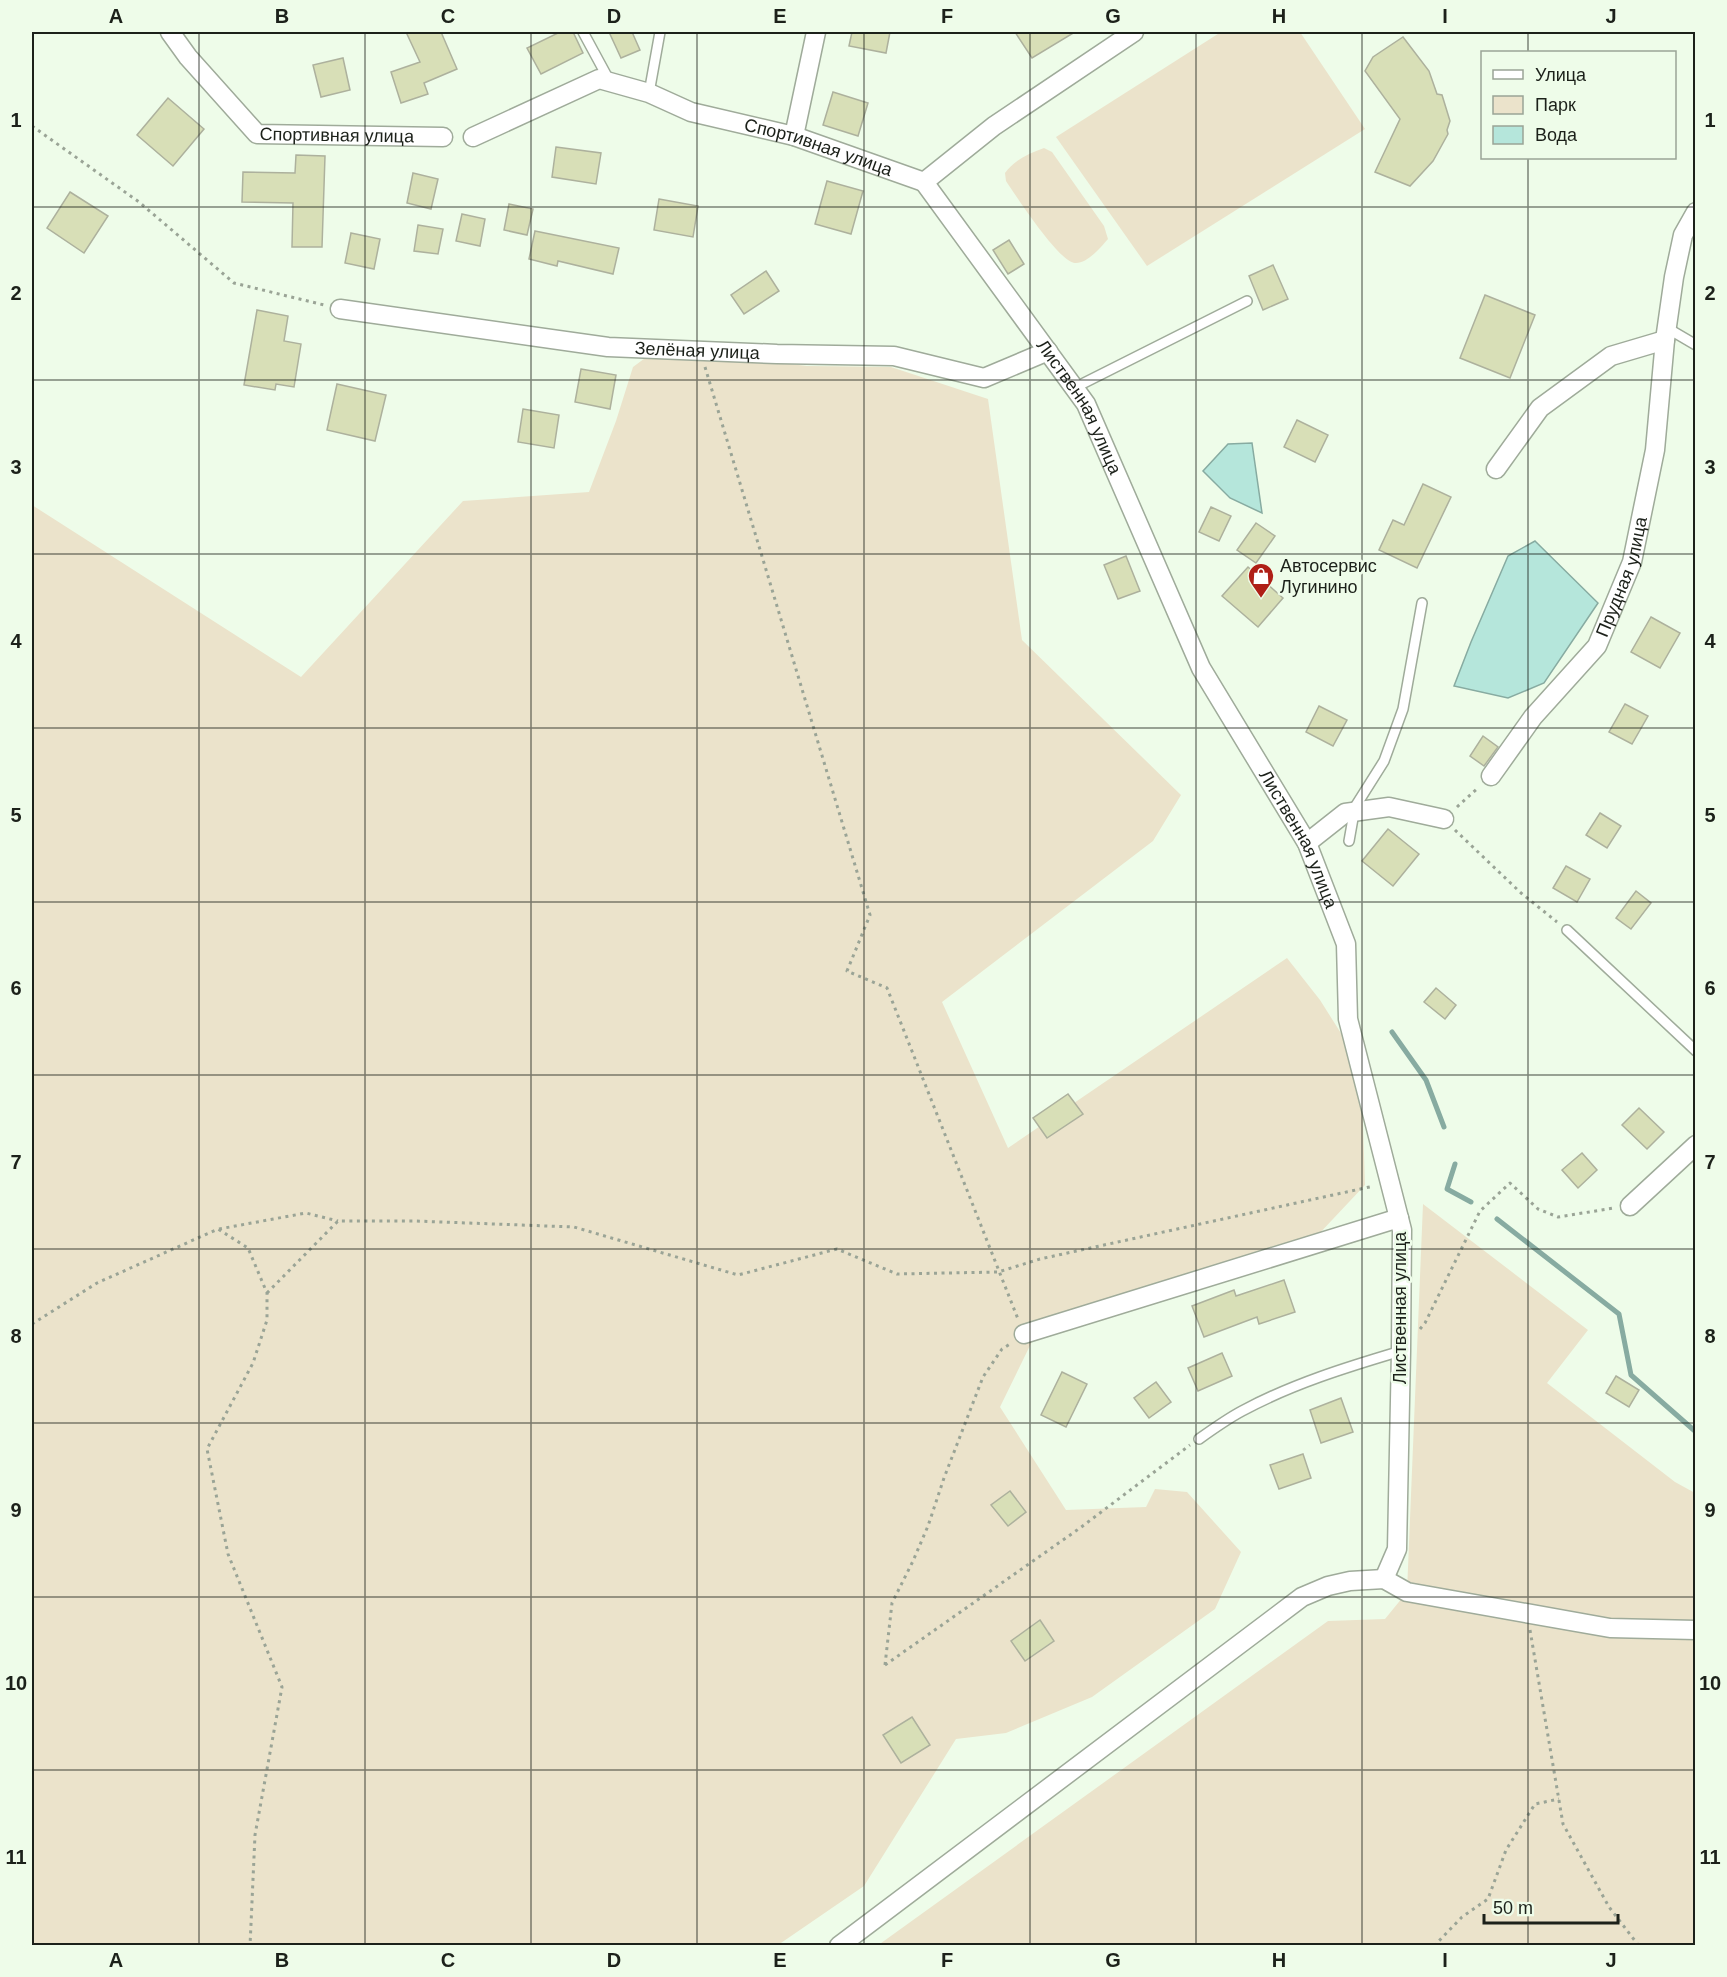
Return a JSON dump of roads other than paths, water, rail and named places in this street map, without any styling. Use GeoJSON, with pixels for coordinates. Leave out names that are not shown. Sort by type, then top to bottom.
{"type":"FeatureCollection","features":[{"type":"Feature","properties":{"kind":"street","name":"Спортивная улица"},"geometry":{"type":"LineString","coordinates":[[170,32],[188,57],[257,134],[443,137]]}},
{"type":"Feature","properties":{"kind":"street"},"geometry":{"type":"LineString","coordinates":[[794,136],[816,32]]}},
{"type":"Feature","properties":{"kind":"street"},"geometry":{"type":"LineString","coordinates":[[924,182],[994,126],[1134,32]]}},
{"type":"Feature","properties":{"kind":"street","name":"Спортивная улица"},"geometry":{"type":"LineString","coordinates":[[473,137],[598,80],[649,93],[691,112],[794,136],[924,182]]}},
{"type":"Feature","properties":{"kind":"street","name":"Лиственная улица"},"geometry":{"type":"LineString","coordinates":[[924,182],[1048,351],[1060,374],[1086,404],[1201,668],[1307,843],[1346,944],[1348,1019],[1401,1230],[1397,1549],[1384,1579]]}},
{"type":"Feature","properties":{"kind":"street","name":"Прудная улица"},"geometry":{"type":"LineString","coordinates":[[1491,776],[1533,717],[1597,646],[1632,562],[1655,450],[1666,334],[1683,235],[1695,212]]}},
{"type":"Feature","properties":{"kind":"street","name":"Зелёная улица"},"geometry":{"type":"LineString","coordinates":[[340,309],[608,347],[894,356],[984,378],[1048,351]]}},
{"type":"Feature","properties":{"kind":"street"},"geometry":{"type":"LineString","coordinates":[[1496,469],[1540,408],[1611,356],[1666,334]]}},
{"type":"Feature","properties":{"kind":"street"},"geometry":{"type":"LineString","coordinates":[[1307,843],[1345,813],[1354,811],[1389,807],[1444,819]]}},
{"type":"Feature","properties":{"kind":"street"},"geometry":{"type":"LineString","coordinates":[[1630,1206],[1695,1145]]}},
{"type":"Feature","properties":{"kind":"street"},"geometry":{"type":"LineString","coordinates":[[1024,1334],[1399,1218]]}},
{"type":"Feature","properties":{"kind":"street"},"geometry":{"type":"LineString","coordinates":[[838,1946],[1302,1597],[1328,1586],[1350,1581],[1384,1579],[1407,1592],[1610,1628],[1695,1630]]}},
{"type":"Feature","properties":{"kind":"lane"},"geometry":{"type":"LineString","coordinates":[[584,32],[610,82]]}},
{"type":"Feature","properties":{"kind":"lane"},"geometry":{"type":"LineString","coordinates":[[649,93],[660,32]]}},
{"type":"Feature","properties":{"kind":"lane"},"geometry":{"type":"LineString","coordinates":[[1074,388],[1247,301]]}},
{"type":"Feature","properties":{"kind":"lane"},"geometry":{"type":"LineString","coordinates":[[1666,334],[1695,345]]}},
{"type":"Feature","properties":{"kind":"lane"},"geometry":{"type":"LineString","coordinates":[[1349,842],[1354,811],[1384,761],[1403,709],[1422,603]]}},
{"type":"Feature","properties":{"kind":"lane"},"geometry":{"type":"LineString","coordinates":[[1567,930],[1695,1051]]}},
{"type":"Feature","properties":{"kind":"lane"},"geometry":{"type":"LineString","coordinates":[[1199,1438],[1241,1411],[1293,1387],[1355,1364],[1401,1351]]}},
{"type":"Feature","properties":{"kind":"water"},"geometry":{"type":"Polygon","coordinates":[[[1252,443],[1262,513],[1230,498],[1203,471],[1228,444],[1252,443]]]}},
{"type":"Feature","properties":{"kind":"water"},"geometry":{"type":"Polygon","coordinates":[[[1535,541],[1598,603],[1544,683],[1508,698],[1454,686],[1508,556],[1535,541]]]}},
{"type":"Feature","properties":{"kind":"waterway"},"geometry":{"type":"LineString","coordinates":[[1392,1032],[1426,1080],[1444,1127]]}},
{"type":"Feature","properties":{"kind":"waterway"},"geometry":{"type":"LineString","coordinates":[[1455,1164],[1447,1189],[1471,1202]]}},
{"type":"Feature","properties":{"kind":"waterway"},"geometry":{"type":"LineString","coordinates":[[1497,1219],[1619,1314],[1631,1375],[1696,1432]]}},
{"type":"Feature","properties":{"kind":"place","name":"Автосервис Лугинино"},"geometry":{"type":"Point","coordinates":[1261,599]}}]}
